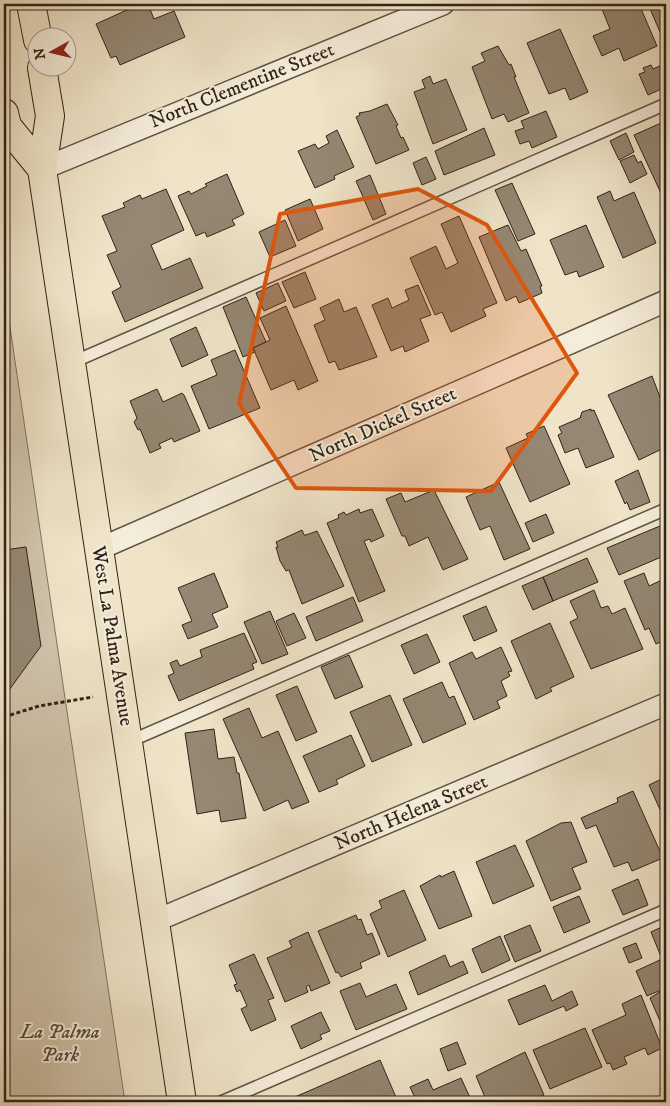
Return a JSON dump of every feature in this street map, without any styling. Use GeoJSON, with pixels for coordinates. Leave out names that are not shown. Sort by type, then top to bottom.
{"type":"FeatureCollection","features":[{"type":"Feature","properties":{"kind":"main road"},"geometry":{"type":"LineString","coordinates":[[31,4],[36,28]]}},
{"type":"Feature","properties":{"kind":"main road","name":"West La Palma Avenue"},"geometry":{"type":"LineString","coordinates":[[44,78],[50,116],[42,169],[182,1102]]}},
{"type":"Feature","properties":{"kind":"main road"},"geometry":{"type":"LineString","coordinates":[[4,113],[7,126],[42,169]]}},
{"type":"Feature","properties":{"kind":"street","name":"North Clementine Street"},"geometry":{"type":"LineString","coordinates":[[42,169],[443,4]]}},
{"type":"Feature","properties":{"kind":"street","name":"North Dickel Street"},"geometry":{"type":"LineString","coordinates":[[99,549],[666,301]]}},
{"type":"Feature","properties":{"kind":"street","name":"North Helena Street"},"geometry":{"type":"LineString","coordinates":[[155,921],[666,704]]}},
{"type":"Feature","properties":{"kind":"lane"},"geometry":{"type":"LineString","coordinates":[[71,363],[666,104]]}},
{"type":"Feature","properties":{"kind":"lane"},"geometry":{"type":"LineString","coordinates":[[128,742],[666,509]]}},
{"type":"Feature","properties":{"kind":"lane"},"geometry":{"type":"LineString","coordinates":[[221,1102],[666,910]]}},
{"type":"Feature","properties":{"kind":"path"},"geometry":{"type":"LineString","coordinates":[[4,717],[39,706],[121,694]]}},
{"type":"Feature","properties":{"kind":"highlighted area"},"geometry":{"type":"Polygon","coordinates":[[[418,189],[487,225],[577,373],[491,491],[296,488],[239,404],[280,214],[418,189]]]}},
{"type":"Feature","properties":{"kind":"green space","name":"La Palma Park"},"geometry":{"type":"Polygon","coordinates":[[[4,287],[125,1102],[4,1102],[4,287]]]}},
{"type":"Feature","properties":{"kind":"building"},"geometry":{"type":"Polygon","coordinates":[[[127,4],[148,4],[154,19],[174,11],[185,37],[120,65],[116,56],[111,58],[96,24],[129,9],[127,4]]]}},
{"type":"Feature","properties":{"kind":"building"},"geometry":{"type":"Polygon","coordinates":[[[600,4],[639,4],[657,46],[624,61],[619,48],[602,56],[593,36],[610,29],[600,4]]]}},
{"type":"Feature","properties":{"kind":"building"},"geometry":{"type":"Polygon","coordinates":[[[648,4],[666,4],[666,46],[648,4]]]}},
{"type":"Feature","properties":{"kind":"building"},"geometry":{"type":"Polygon","coordinates":[[[560,29],[588,92],[570,100],[565,88],[549,94],[527,43],[560,29]]]}},
{"type":"Feature","properties":{"kind":"building"},"geometry":{"type":"Polygon","coordinates":[[[498,46],[509,65],[511,64],[516,77],[514,77],[529,113],[508,122],[504,114],[492,119],[472,67],[485,61],[481,53],[498,46]]]}},
{"type":"Feature","properties":{"kind":"building"},"geometry":{"type":"Polygon","coordinates":[[[666,63],[666,87],[648,95],[639,74],[645,72],[643,68],[651,65],[653,69],[666,63]]]}},
{"type":"Feature","properties":{"kind":"building"},"geometry":{"type":"Polygon","coordinates":[[[430,76],[433,84],[446,79],[467,130],[433,144],[414,92],[425,88],[422,80],[430,76]]]}},
{"type":"Feature","properties":{"kind":"building"},"geometry":{"type":"Polygon","coordinates":[[[387,104],[398,125],[396,126],[401,138],[403,137],[409,150],[376,164],[356,117],[360,115],[359,113],[387,104]]]}},
{"type":"Feature","properties":{"kind":"building"},"geometry":{"type":"Polygon","coordinates":[[[546,111],[557,137],[532,148],[529,141],[520,144],[515,131],[524,128],[521,121],[546,111]]]}},
{"type":"Feature","properties":{"kind":"building"},"geometry":{"type":"Polygon","coordinates":[[[661,123],[663,129],[666,127],[666,204],[634,135],[661,123]]]}},
{"type":"Feature","properties":{"kind":"building"},"geometry":{"type":"Polygon","coordinates":[[[484,128],[495,155],[444,175],[435,151],[484,128]]]}},
{"type":"Feature","properties":{"kind":"building"},"geometry":{"type":"Polygon","coordinates":[[[337,130],[354,167],[334,176],[335,179],[315,188],[298,151],[315,144],[318,149],[329,143],[326,136],[337,130]]]}},
{"type":"Feature","properties":{"kind":"building"},"geometry":{"type":"Polygon","coordinates":[[[626,133],[634,152],[619,160],[610,141],[626,133]]]}},
{"type":"Feature","properties":{"kind":"building"},"geometry":{"type":"Polygon","coordinates":[[[634,155],[638,163],[641,161],[647,174],[630,183],[620,161],[634,155]]]}},
{"type":"Feature","properties":{"kind":"building"},"geometry":{"type":"Polygon","coordinates":[[[426,157],[436,179],[422,185],[413,163],[426,157]]]}},
{"type":"Feature","properties":{"kind":"building"},"geometry":{"type":"Polygon","coordinates":[[[227,174],[244,214],[232,220],[235,225],[207,237],[205,232],[196,236],[178,196],[189,191],[191,194],[207,186],[205,184],[227,174]]]}},
{"type":"Feature","properties":{"kind":"building"},"geometry":{"type":"Polygon","coordinates":[[[370,175],[386,214],[373,220],[356,181],[370,175]]]}},
{"type":"Feature","properties":{"kind":"building"},"geometry":{"type":"Polygon","coordinates":[[[512,183],[535,234],[518,241],[495,190],[512,183]]]}},
{"type":"Feature","properties":{"kind":"building"},"geometry":{"type":"Polygon","coordinates":[[[166,189],[184,230],[151,245],[162,270],[190,258],[203,288],[125,322],[112,292],[121,287],[107,255],[117,251],[102,216],[125,207],[123,203],[140,195],[142,199],[166,189]]]}},
{"type":"Feature","properties":{"kind":"building"},"geometry":{"type":"Polygon","coordinates":[[[610,191],[614,201],[634,192],[656,243],[623,258],[597,197],[610,191]]]}},
{"type":"Feature","properties":{"kind":"building"},"geometry":{"type":"Polygon","coordinates":[[[310,199],[323,229],[298,241],[285,210],[310,199]]]}},
{"type":"Feature","properties":{"kind":"building"},"geometry":{"type":"Polygon","coordinates":[[[459,216],[497,303],[483,309],[486,316],[451,332],[442,312],[435,315],[410,258],[436,246],[446,269],[458,263],[441,224],[459,216]]]}},
{"type":"Feature","properties":{"kind":"building"},"geometry":{"type":"Polygon","coordinates":[[[285,220],[296,246],[270,257],[259,232],[285,220]]]}},
{"type":"Feature","properties":{"kind":"building"},"geometry":{"type":"Polygon","coordinates":[[[508,225],[521,251],[526,249],[542,286],[540,286],[542,293],[519,303],[516,296],[506,301],[479,237],[508,225]]]}},
{"type":"Feature","properties":{"kind":"building"},"geometry":{"type":"Polygon","coordinates":[[[586,225],[604,267],[579,277],[577,271],[565,275],[550,240],[586,225]]]}},
{"type":"Feature","properties":{"kind":"building"},"geometry":{"type":"Polygon","coordinates":[[[305,272],[316,299],[294,308],[282,282],[305,272]]]}},
{"type":"Feature","properties":{"kind":"building"},"geometry":{"type":"Polygon","coordinates":[[[278,283],[286,301],[264,311],[256,293],[278,283]]]}},
{"type":"Feature","properties":{"kind":"building"},"geometry":{"type":"Polygon","coordinates":[[[418,285],[431,315],[420,319],[429,341],[405,352],[403,346],[391,351],[372,305],[388,298],[392,308],[409,300],[405,290],[418,285]]]}},
{"type":"Feature","properties":{"kind":"building"},"geometry":{"type":"Polygon","coordinates":[[[246,297],[266,342],[253,348],[255,352],[243,357],[223,307],[246,297]]]}},
{"type":"Feature","properties":{"kind":"building"},"geometry":{"type":"Polygon","coordinates":[[[339,299],[344,312],[356,307],[377,357],[339,370],[335,361],[329,363],[314,325],[325,320],[320,308],[339,299]]]}},
{"type":"Feature","properties":{"kind":"building"},"geometry":{"type":"Polygon","coordinates":[[[286,306],[318,381],[298,390],[294,380],[271,390],[253,348],[270,340],[260,318],[286,306]]]}},
{"type":"Feature","properties":{"kind":"building"},"geometry":{"type":"Polygon","coordinates":[[[196,327],[208,355],[182,367],[170,339],[196,327]]]}},
{"type":"Feature","properties":{"kind":"building"},"geometry":{"type":"Polygon","coordinates":[[[235,350],[260,408],[209,429],[191,386],[217,375],[211,360],[235,350]]]}},
{"type":"Feature","properties":{"kind":"building"},"geometry":{"type":"Polygon","coordinates":[[[652,376],[666,413],[666,447],[639,460],[608,395],[652,376]]]}},
{"type":"Feature","properties":{"kind":"building"},"geometry":{"type":"Polygon","coordinates":[[[157,389],[163,402],[182,393],[200,431],[174,442],[172,438],[159,444],[161,448],[150,453],[140,429],[138,430],[134,422],[137,418],[130,401],[157,389]]]}},
{"type":"Feature","properties":{"kind":"building"},"geometry":{"type":"Polygon","coordinates":[[[591,409],[591,411],[594,410],[614,457],[586,468],[578,448],[565,453],[558,435],[562,433],[559,427],[580,418],[582,412],[591,409]]]}},
{"type":"Feature","properties":{"kind":"building"},"geometry":{"type":"Polygon","coordinates":[[[544,426],[570,484],[530,502],[506,448],[528,438],[526,434],[544,426]]]}},
{"type":"Feature","properties":{"kind":"building"},"geometry":{"type":"Polygon","coordinates":[[[638,470],[650,502],[630,510],[627,502],[625,504],[615,481],[638,470]]]}},
{"type":"Feature","properties":{"kind":"building"},"geometry":{"type":"Polygon","coordinates":[[[499,482],[530,549],[504,560],[490,526],[480,530],[466,497],[499,482]]]}},
{"type":"Feature","properties":{"kind":"building"},"geometry":{"type":"Polygon","coordinates":[[[434,490],[468,559],[443,570],[428,537],[409,546],[405,536],[402,536],[386,499],[401,493],[405,502],[434,490]]]}},
{"type":"Feature","properties":{"kind":"building"},"geometry":{"type":"Polygon","coordinates":[[[359,509],[360,513],[372,509],[384,536],[371,542],[370,539],[364,541],[385,591],[359,602],[327,523],[339,518],[338,515],[344,512],[346,515],[359,509]]]}},
{"type":"Feature","properties":{"kind":"building"},"geometry":{"type":"Polygon","coordinates":[[[546,514],[554,533],[533,542],[525,523],[546,514]]]}},
{"type":"Feature","properties":{"kind":"building"},"geometry":{"type":"Polygon","coordinates":[[[660,526],[666,541],[666,555],[619,575],[607,548],[660,526]]]}},
{"type":"Feature","properties":{"kind":"building"},"geometry":{"type":"Polygon","coordinates":[[[302,530],[304,535],[317,531],[344,586],[302,604],[289,570],[286,571],[280,561],[276,542],[302,530]]]}},
{"type":"Feature","properties":{"kind":"building"},"geometry":{"type":"Polygon","coordinates":[[[26,547],[41,646],[4,697],[4,550],[26,547]]]}},
{"type":"Feature","properties":{"kind":"building"},"geometry":{"type":"Polygon","coordinates":[[[587,558],[598,582],[553,601],[543,577],[587,558]]]}},
{"type":"Feature","properties":{"kind":"building"},"geometry":{"type":"Polygon","coordinates":[[[214,573],[228,607],[212,614],[218,627],[188,639],[182,625],[192,621],[178,588],[214,573]]]}},
{"type":"Feature","properties":{"kind":"building"},"geometry":{"type":"Polygon","coordinates":[[[644,573],[649,586],[664,579],[666,583],[666,644],[665,640],[656,644],[649,628],[645,630],[624,581],[644,573]]]}},
{"type":"Feature","properties":{"kind":"building"},"geometry":{"type":"Polygon","coordinates":[[[543,577],[553,601],[533,610],[522,586],[543,577]]]}},
{"type":"Feature","properties":{"kind":"building"},"geometry":{"type":"Polygon","coordinates":[[[594,590],[601,608],[608,606],[612,614],[625,608],[643,649],[591,669],[570,622],[578,618],[570,601],[594,590]]]}},
{"type":"Feature","properties":{"kind":"building"},"geometry":{"type":"Polygon","coordinates":[[[353,597],[363,621],[316,641],[306,617],[353,597]]]}},
{"type":"Feature","properties":{"kind":"building"},"geometry":{"type":"Polygon","coordinates":[[[486,606],[497,631],[474,641],[463,616],[486,606]]]}},
{"type":"Feature","properties":{"kind":"building"},"geometry":{"type":"Polygon","coordinates":[[[270,611],[288,654],[262,664],[244,622],[270,611]]]}},
{"type":"Feature","properties":{"kind":"building"},"geometry":{"type":"Polygon","coordinates":[[[294,613],[306,638],[287,646],[276,621],[294,613]]]}},
{"type":"Feature","properties":{"kind":"building"},"geometry":{"type":"Polygon","coordinates":[[[550,623],[574,677],[550,688],[552,691],[536,699],[511,641],[550,623]]]}},
{"type":"Feature","properties":{"kind":"building"},"geometry":{"type":"Polygon","coordinates":[[[244,633],[257,662],[252,664],[254,669],[179,701],[168,676],[174,673],[170,663],[177,660],[180,666],[202,657],[200,650],[244,633]]]}},
{"type":"Feature","properties":{"kind":"building"},"geometry":{"type":"Polygon","coordinates":[[[427,634],[440,662],[414,674],[401,645],[427,634]]]}},
{"type":"Feature","properties":{"kind":"building"},"geometry":{"type":"Polygon","coordinates":[[[501,647],[512,671],[508,672],[510,676],[501,681],[507,696],[497,701],[500,708],[474,720],[449,663],[472,652],[476,659],[501,647]]]}},
{"type":"Feature","properties":{"kind":"building"},"geometry":{"type":"Polygon","coordinates":[[[349,655],[363,687],[335,699],[321,667],[349,655]]]}},
{"type":"Feature","properties":{"kind":"building"},"geometry":{"type":"Polygon","coordinates":[[[442,682],[449,698],[454,696],[466,724],[423,743],[403,699],[442,682]]]}},
{"type":"Feature","properties":{"kind":"building"},"geometry":{"type":"Polygon","coordinates":[[[297,686],[317,732],[296,741],[276,695],[297,686]]]}},
{"type":"Feature","properties":{"kind":"building"},"geometry":{"type":"Polygon","coordinates":[[[390,695],[412,745],[372,762],[350,712],[390,695]]]}},
{"type":"Feature","properties":{"kind":"building"},"geometry":{"type":"Polygon","coordinates":[[[249,708],[262,738],[278,731],[309,802],[292,809],[288,800],[264,811],[223,719],[249,708]]]}},
{"type":"Feature","properties":{"kind":"building"},"geometry":{"type":"Polygon","coordinates":[[[214,729],[218,759],[234,757],[237,773],[239,773],[246,818],[221,822],[219,810],[197,814],[185,733],[214,729]]]}},
{"type":"Feature","properties":{"kind":"building"},"geometry":{"type":"Polygon","coordinates":[[[351,735],[365,766],[336,780],[338,784],[319,792],[303,756],[351,735]]]}},
{"type":"Feature","properties":{"kind":"building"},"geometry":{"type":"Polygon","coordinates":[[[666,777],[666,823],[649,785],[666,777]]]}},
{"type":"Feature","properties":{"kind":"building"},"geometry":{"type":"Polygon","coordinates":[[[633,791],[663,858],[632,871],[628,862],[614,867],[596,825],[586,829],[581,818],[618,802],[617,798],[633,791]]]}},
{"type":"Feature","properties":{"kind":"building"},"geometry":{"type":"Polygon","coordinates":[[[571,822],[587,862],[572,868],[581,889],[551,901],[526,841],[561,823],[571,822]]]}},
{"type":"Feature","properties":{"kind":"building"},"geometry":{"type":"Polygon","coordinates":[[[515,845],[534,886],[493,904],[476,862],[515,845]]]}},
{"type":"Feature","properties":{"kind":"building"},"geometry":{"type":"Polygon","coordinates":[[[454,871],[472,916],[439,929],[420,886],[440,875],[441,877],[454,871]]]}},
{"type":"Feature","properties":{"kind":"building"},"geometry":{"type":"Polygon","coordinates":[[[638,879],[648,905],[623,915],[612,890],[638,879]]]}},
{"type":"Feature","properties":{"kind":"building"},"geometry":{"type":"Polygon","coordinates":[[[404,890],[426,940],[388,957],[370,914],[382,908],[379,901],[404,890]]]}},
{"type":"Feature","properties":{"kind":"building"},"geometry":{"type":"Polygon","coordinates":[[[579,896],[590,922],[564,933],[553,907],[579,896]]]}},
{"type":"Feature","properties":{"kind":"building"},"geometry":{"type":"Polygon","coordinates":[[[356,915],[358,920],[361,919],[367,935],[372,933],[380,954],[360,963],[362,968],[341,977],[338,972],[336,973],[318,931],[356,915]]]}},
{"type":"Feature","properties":{"kind":"building"},"geometry":{"type":"Polygon","coordinates":[[[530,925],[541,951],[515,962],[504,936],[530,925]]]}},
{"type":"Feature","properties":{"kind":"building"},"geometry":{"type":"Polygon","coordinates":[[[666,925],[666,988],[647,996],[636,971],[662,959],[651,932],[666,925]]]}},
{"type":"Feature","properties":{"kind":"building"},"geometry":{"type":"Polygon","coordinates":[[[308,932],[330,983],[311,991],[309,985],[306,987],[308,992],[285,1002],[267,958],[292,947],[289,941],[308,932]]]}},
{"type":"Feature","properties":{"kind":"building"},"geometry":{"type":"Polygon","coordinates":[[[500,936],[510,960],[482,973],[472,949],[500,936]]]}},
{"type":"Feature","properties":{"kind":"building"},"geometry":{"type":"Polygon","coordinates":[[[636,943],[642,958],[629,963],[623,948],[636,943]]]}},
{"type":"Feature","properties":{"kind":"building"},"geometry":{"type":"Polygon","coordinates":[[[254,954],[274,998],[268,1000],[276,1020],[251,1031],[241,1009],[247,1006],[240,990],[237,992],[234,985],[237,984],[229,965],[254,954]]]}},
{"type":"Feature","properties":{"kind":"building"},"geometry":{"type":"Polygon","coordinates":[[[445,955],[450,967],[463,961],[468,973],[418,995],[409,972],[445,955]]]}},
{"type":"Feature","properties":{"kind":"building"},"geometry":{"type":"Polygon","coordinates":[[[360,983],[366,997],[396,984],[407,1009],[356,1030],[340,991],[360,983]]]}},
{"type":"Feature","properties":{"kind":"building"},"geometry":{"type":"Polygon","coordinates":[[[545,985],[552,1001],[572,991],[578,1005],[566,1011],[564,1006],[519,1025],[508,1000],[545,985]]]}},
{"type":"Feature","properties":{"kind":"building"},"geometry":{"type":"Polygon","coordinates":[[[666,988],[666,1029],[664,1030],[650,998],[666,988]]]}},
{"type":"Feature","properties":{"kind":"building"},"geometry":{"type":"Polygon","coordinates":[[[641,995],[662,1048],[648,1055],[645,1048],[624,1057],[627,1064],[613,1070],[610,1063],[607,1064],[592,1030],[626,1015],[622,1004],[641,995]]]}},
{"type":"Feature","properties":{"kind":"building"},"geometry":{"type":"Polygon","coordinates":[[[321,1012],[330,1031],[320,1035],[322,1039],[301,1049],[291,1026],[321,1012]]]}},
{"type":"Feature","properties":{"kind":"building"},"geometry":{"type":"Polygon","coordinates":[[[585,1028],[602,1067],[550,1089],[533,1050],[585,1028]]]}},
{"type":"Feature","properties":{"kind":"building"},"geometry":{"type":"Polygon","coordinates":[[[457,1042],[466,1064],[448,1071],[440,1049],[457,1042]]]}},
{"type":"Feature","properties":{"kind":"building"},"geometry":{"type":"Polygon","coordinates":[[[525,1052],[544,1095],[526,1102],[487,1102],[476,1076],[525,1052]]]}},
{"type":"Feature","properties":{"kind":"building"},"geometry":{"type":"Polygon","coordinates":[[[380,1060],[398,1102],[288,1102],[288,1100],[380,1060]]]}},
{"type":"Feature","properties":{"kind":"building"},"geometry":{"type":"Polygon","coordinates":[[[461,1078],[472,1102],[417,1102],[410,1087],[428,1079],[433,1090],[461,1078]]]}}]}
